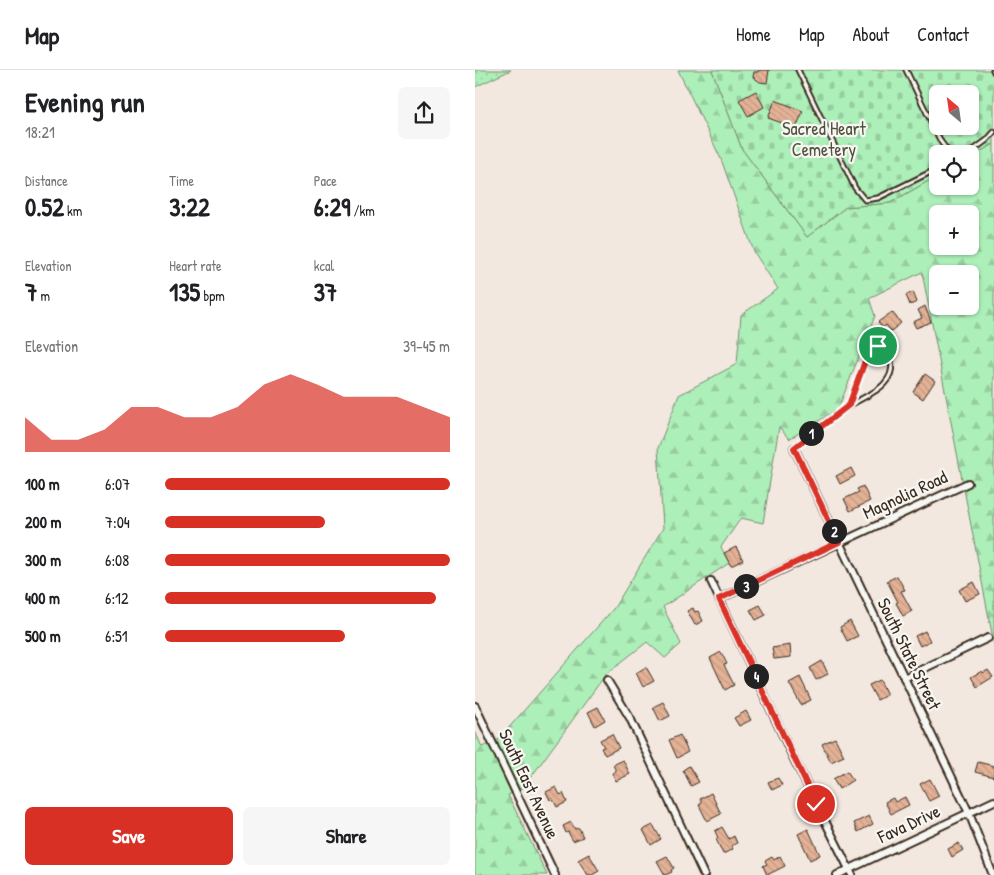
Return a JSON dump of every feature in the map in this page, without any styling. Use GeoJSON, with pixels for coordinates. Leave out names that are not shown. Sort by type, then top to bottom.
{"type":"FeatureCollection","features":[{"type":"Feature","properties":{"kind":"street","name":"South State Street"},"geometry":{"type":"LineString","coordinates":[[794,448],[969,813],[993,875]]}},
{"type":"Feature","properties":{"kind":"street","name":"Magnolia Road"},"geometry":{"type":"LineString","coordinates":[[719,599],[968,483]]}},
{"type":"Feature","properties":{"kind":"street"},"geometry":{"type":"LineString","coordinates":[[711,581],[793,757],[851,872]]}},
{"type":"Feature","properties":{"kind":"street"},"geometry":{"type":"LineString","coordinates":[[904,678],[988,638]]}},
{"type":"Feature","properties":{"kind":"street"},"geometry":{"type":"LineString","coordinates":[[607,680],[620,699],[636,731],[704,875]]}},
{"type":"Feature","properties":{"kind":"street","name":"South East Avenue"},"geometry":{"type":"LineString","coordinates":[[475,706],[555,875]]}},
{"type":"Feature","properties":{"kind":"street","name":"Fava Drive"},"geometry":{"type":"LineString","coordinates":[[837,875],[851,872],[994,801]]}},
{"type":"Feature","properties":{"kind":"lane"},"geometry":{"type":"LineString","coordinates":[[798,70],[855,188],[865,200],[878,198],[929,173]]}},
{"type":"Feature","properties":{"kind":"lane"},"geometry":{"type":"LineString","coordinates":[[906,70],[943,145]]}},
{"type":"Feature","properties":{"kind":"lane"},"geometry":{"type":"LineString","coordinates":[[979,146],[994,132]]}},
{"type":"Feature","properties":{"kind":"lane"},"geometry":{"type":"LineString","coordinates":[[794,448],[849,405],[883,385],[892,372],[892,361],[885,349],[878,346],[872,349],[865,361],[849,405]]}},
{"type":"Feature","properties":{"kind":"green space"},"geometry":{"type":"Polygon","coordinates":[[[475,70],[511,70],[475,87],[475,70]]]}},
{"type":"Feature","properties":{"kind":"green space"},"geometry":{"type":"Polygon","coordinates":[[[678,70],[712,70],[742,149],[807,237],[846,207],[890,203],[929,181],[929,195],[979,195],[979,152],[994,144],[994,644],[930,315],[979,315],[979,265],[929,265],[929,308],[922,272],[869,298],[875,316],[838,409],[789,439],[779,427],[763,523],[741,518],[721,547],[729,563],[663,607],[681,644],[665,658],[647,642],[606,674],[523,788],[508,795],[547,875],[475,875],[475,731],[482,747],[498,740],[614,608],[663,528],[658,448],[679,395],[737,364],[741,315],[778,289],[754,252],[721,159],[678,70]]]}},
{"type":"Feature","properties":{"kind":"green space","name":"Sacred Heart Cemetery"},"geometry":{"type":"Polygon","coordinates":[[[712,70],[994,70],[994,144],[979,152],[979,145],[929,145],[929,181],[890,203],[846,207],[807,237],[742,149],[712,70]]]}},
{"type":"Feature","properties":{"kind":"building"},"geometry":{"type":"Polygon","coordinates":[[[769,70],[767,83],[760,82],[753,77],[754,72],[769,70]]]}},
{"type":"Feature","properties":{"kind":"building"},"geometry":{"type":"Polygon","coordinates":[[[756,91],[764,107],[748,116],[739,100],[756,91]]]}},
{"type":"Feature","properties":{"kind":"building"},"geometry":{"type":"Polygon","coordinates":[[[775,100],[803,111],[796,128],[768,118],[775,100]]]}},
{"type":"Feature","properties":{"kind":"building"},"geometry":{"type":"Polygon","coordinates":[[[913,292],[917,302],[910,305],[906,295],[913,292]]]}},
{"type":"Feature","properties":{"kind":"building"},"geometry":{"type":"Polygon","coordinates":[[[925,306],[931,322],[916,328],[913,322],[922,318],[918,310],[925,306]]]}},
{"type":"Feature","properties":{"kind":"building"},"geometry":{"type":"Polygon","coordinates":[[[892,312],[901,323],[891,331],[886,325],[883,328],[878,322],[892,312]]]}},
{"type":"Feature","properties":{"kind":"building"},"geometry":{"type":"Polygon","coordinates":[[[925,374],[935,381],[923,399],[913,392],[925,374]]]}},
{"type":"Feature","properties":{"kind":"building"},"geometry":{"type":"Polygon","coordinates":[[[851,468],[855,476],[840,484],[836,476],[851,468]]]}},
{"type":"Feature","properties":{"kind":"building"},"geometry":{"type":"Polygon","coordinates":[[[863,486],[870,501],[850,511],[844,499],[859,492],[857,489],[863,486]]]}},
{"type":"Feature","properties":{"kind":"building"},"geometry":{"type":"Polygon","coordinates":[[[736,547],[743,560],[731,566],[724,553],[736,547]]]}},
{"type":"Feature","properties":{"kind":"building"},"geometry":{"type":"Polygon","coordinates":[[[897,576],[905,590],[901,591],[912,611],[903,616],[887,581],[897,576]]]}},
{"type":"Feature","properties":{"kind":"building"},"geometry":{"type":"Polygon","coordinates":[[[974,582],[980,594],[965,601],[959,590],[974,582]]]}},
{"type":"Feature","properties":{"kind":"building"},"geometry":{"type":"Polygon","coordinates":[[[760,605],[766,615],[756,620],[750,610],[760,605]]]}},
{"type":"Feature","properties":{"kind":"building"},"geometry":{"type":"Polygon","coordinates":[[[693,608],[695,612],[698,611],[703,621],[695,625],[687,611],[693,608]]]}},
{"type":"Feature","properties":{"kind":"building"},"geometry":{"type":"Polygon","coordinates":[[[850,621],[858,636],[847,641],[840,627],[850,621]]]}},
{"type":"Feature","properties":{"kind":"building"},"geometry":{"type":"Polygon","coordinates":[[[925,631],[930,641],[920,646],[915,636],[925,631]]]}},
{"type":"Feature","properties":{"kind":"building"},"geometry":{"type":"Polygon","coordinates":[[[790,645],[791,657],[774,659],[772,648],[790,645]]]}},
{"type":"Feature","properties":{"kind":"building"},"geometry":{"type":"Polygon","coordinates":[[[721,652],[727,664],[724,665],[734,685],[725,690],[710,658],[721,652]]]}},
{"type":"Feature","properties":{"kind":"building"},"geometry":{"type":"Polygon","coordinates":[[[822,661],[828,674],[816,680],[810,668],[822,661]]]}},
{"type":"Feature","properties":{"kind":"building"},"geometry":{"type":"Polygon","coordinates":[[[646,667],[654,681],[643,687],[636,673],[646,667]]]}},
{"type":"Feature","properties":{"kind":"building"},"geometry":{"type":"Polygon","coordinates":[[[988,670],[993,677],[977,687],[971,677],[988,670]]]}},
{"type":"Feature","properties":{"kind":"building"},"geometry":{"type":"Polygon","coordinates":[[[800,677],[811,700],[801,705],[789,683],[800,677]]]}},
{"type":"Feature","properties":{"kind":"building"},"geometry":{"type":"Polygon","coordinates":[[[880,680],[887,695],[877,700],[869,685],[880,680]]]}},
{"type":"Feature","properties":{"kind":"building"},"geometry":{"type":"Polygon","coordinates":[[[663,702],[670,716],[660,721],[653,707],[663,702]]]}},
{"type":"Feature","properties":{"kind":"building"},"geometry":{"type":"Polygon","coordinates":[[[598,707],[605,720],[595,726],[588,712],[598,707]]]}},
{"type":"Feature","properties":{"kind":"building"},"geometry":{"type":"Polygon","coordinates":[[[746,711],[751,720],[739,726],[734,718],[746,711]]]}},
{"type":"Feature","properties":{"kind":"building"},"geometry":{"type":"Polygon","coordinates":[[[612,734],[619,748],[605,755],[601,748],[604,747],[600,740],[612,734]]]}},
{"type":"Feature","properties":{"kind":"building"},"geometry":{"type":"Polygon","coordinates":[[[680,735],[688,752],[677,758],[669,740],[680,735]]]}},
{"type":"Feature","properties":{"kind":"building"},"geometry":{"type":"Polygon","coordinates":[[[835,738],[844,756],[831,762],[822,744],[835,738]]]}},
{"type":"Feature","properties":{"kind":"building"},"geometry":{"type":"Polygon","coordinates":[[[623,760],[630,774],[616,781],[612,773],[616,771],[613,765],[623,760]]]}},
{"type":"Feature","properties":{"kind":"building"},"geometry":{"type":"Polygon","coordinates":[[[978,762],[994,766],[994,777],[975,772],[978,762]]]}},
{"type":"Feature","properties":{"kind":"building"},"geometry":{"type":"Polygon","coordinates":[[[689,766],[699,782],[691,786],[683,770],[689,766]]]}},
{"type":"Feature","properties":{"kind":"building"},"geometry":{"type":"Polygon","coordinates":[[[847,771],[853,780],[839,789],[833,779],[847,771]]]}},
{"type":"Feature","properties":{"kind":"building"},"geometry":{"type":"Polygon","coordinates":[[[778,778],[782,785],[772,790],[768,782],[778,778]]]}},
{"type":"Feature","properties":{"kind":"building"},"geometry":{"type":"Polygon","coordinates":[[[930,779],[939,796],[929,801],[920,784],[930,779]]]}},
{"type":"Feature","properties":{"kind":"building"},"geometry":{"type":"Polygon","coordinates":[[[556,787],[560,795],[563,793],[567,802],[557,807],[552,798],[550,800],[546,792],[556,787]]]}},
{"type":"Feature","properties":{"kind":"building"},"geometry":{"type":"Polygon","coordinates":[[[711,793],[721,814],[707,821],[699,805],[702,803],[700,799],[711,793]]]}},
{"type":"Feature","properties":{"kind":"building"},"geometry":{"type":"Polygon","coordinates":[[[905,797],[909,805],[891,814],[885,802],[893,798],[895,802],[905,797]]]}},
{"type":"Feature","properties":{"kind":"building"},"geometry":{"type":"Polygon","coordinates":[[[869,816],[873,824],[858,832],[854,823],[869,816]]]}},
{"type":"Feature","properties":{"kind":"building"},"geometry":{"type":"Polygon","coordinates":[[[571,822],[575,829],[579,828],[583,837],[573,841],[568,832],[566,833],[563,826],[571,822]]]}},
{"type":"Feature","properties":{"kind":"building"},"geometry":{"type":"Polygon","coordinates":[[[653,825],[661,839],[651,845],[643,830],[653,825]]]}},
{"type":"Feature","properties":{"kind":"building"},"geometry":{"type":"Polygon","coordinates":[[[722,827],[729,839],[734,836],[737,843],[731,846],[733,849],[723,854],[716,839],[718,838],[715,831],[722,827]]]}},
{"type":"Feature","properties":{"kind":"building"},"geometry":{"type":"Polygon","coordinates":[[[808,829],[820,855],[810,860],[798,834],[808,829]]]}},
{"type":"Feature","properties":{"kind":"building"},"geometry":{"type":"Polygon","coordinates":[[[959,843],[963,850],[952,857],[948,849],[959,843]]]}},
{"type":"Feature","properties":{"kind":"building"},"geometry":{"type":"Polygon","coordinates":[[[589,854],[599,871],[592,875],[588,875],[578,860],[589,854]]]}},
{"type":"Feature","properties":{"kind":"building"},"geometry":{"type":"Polygon","coordinates":[[[667,856],[674,868],[671,870],[672,872],[665,875],[657,861],[667,856]]]}},
{"type":"Feature","properties":{"kind":"building"},"geometry":{"type":"Polygon","coordinates":[[[780,856],[785,866],[767,875],[763,866],[767,864],[765,861],[772,857],[774,860],[780,856]]]}},
{"type":"Feature","properties":{"kind":"route"},"geometry":{"type":"LineString","coordinates":[[816,804],[719,599],[839,542],[794,448],[849,405],[865,361],[872,349],[878,346]]}}]}
